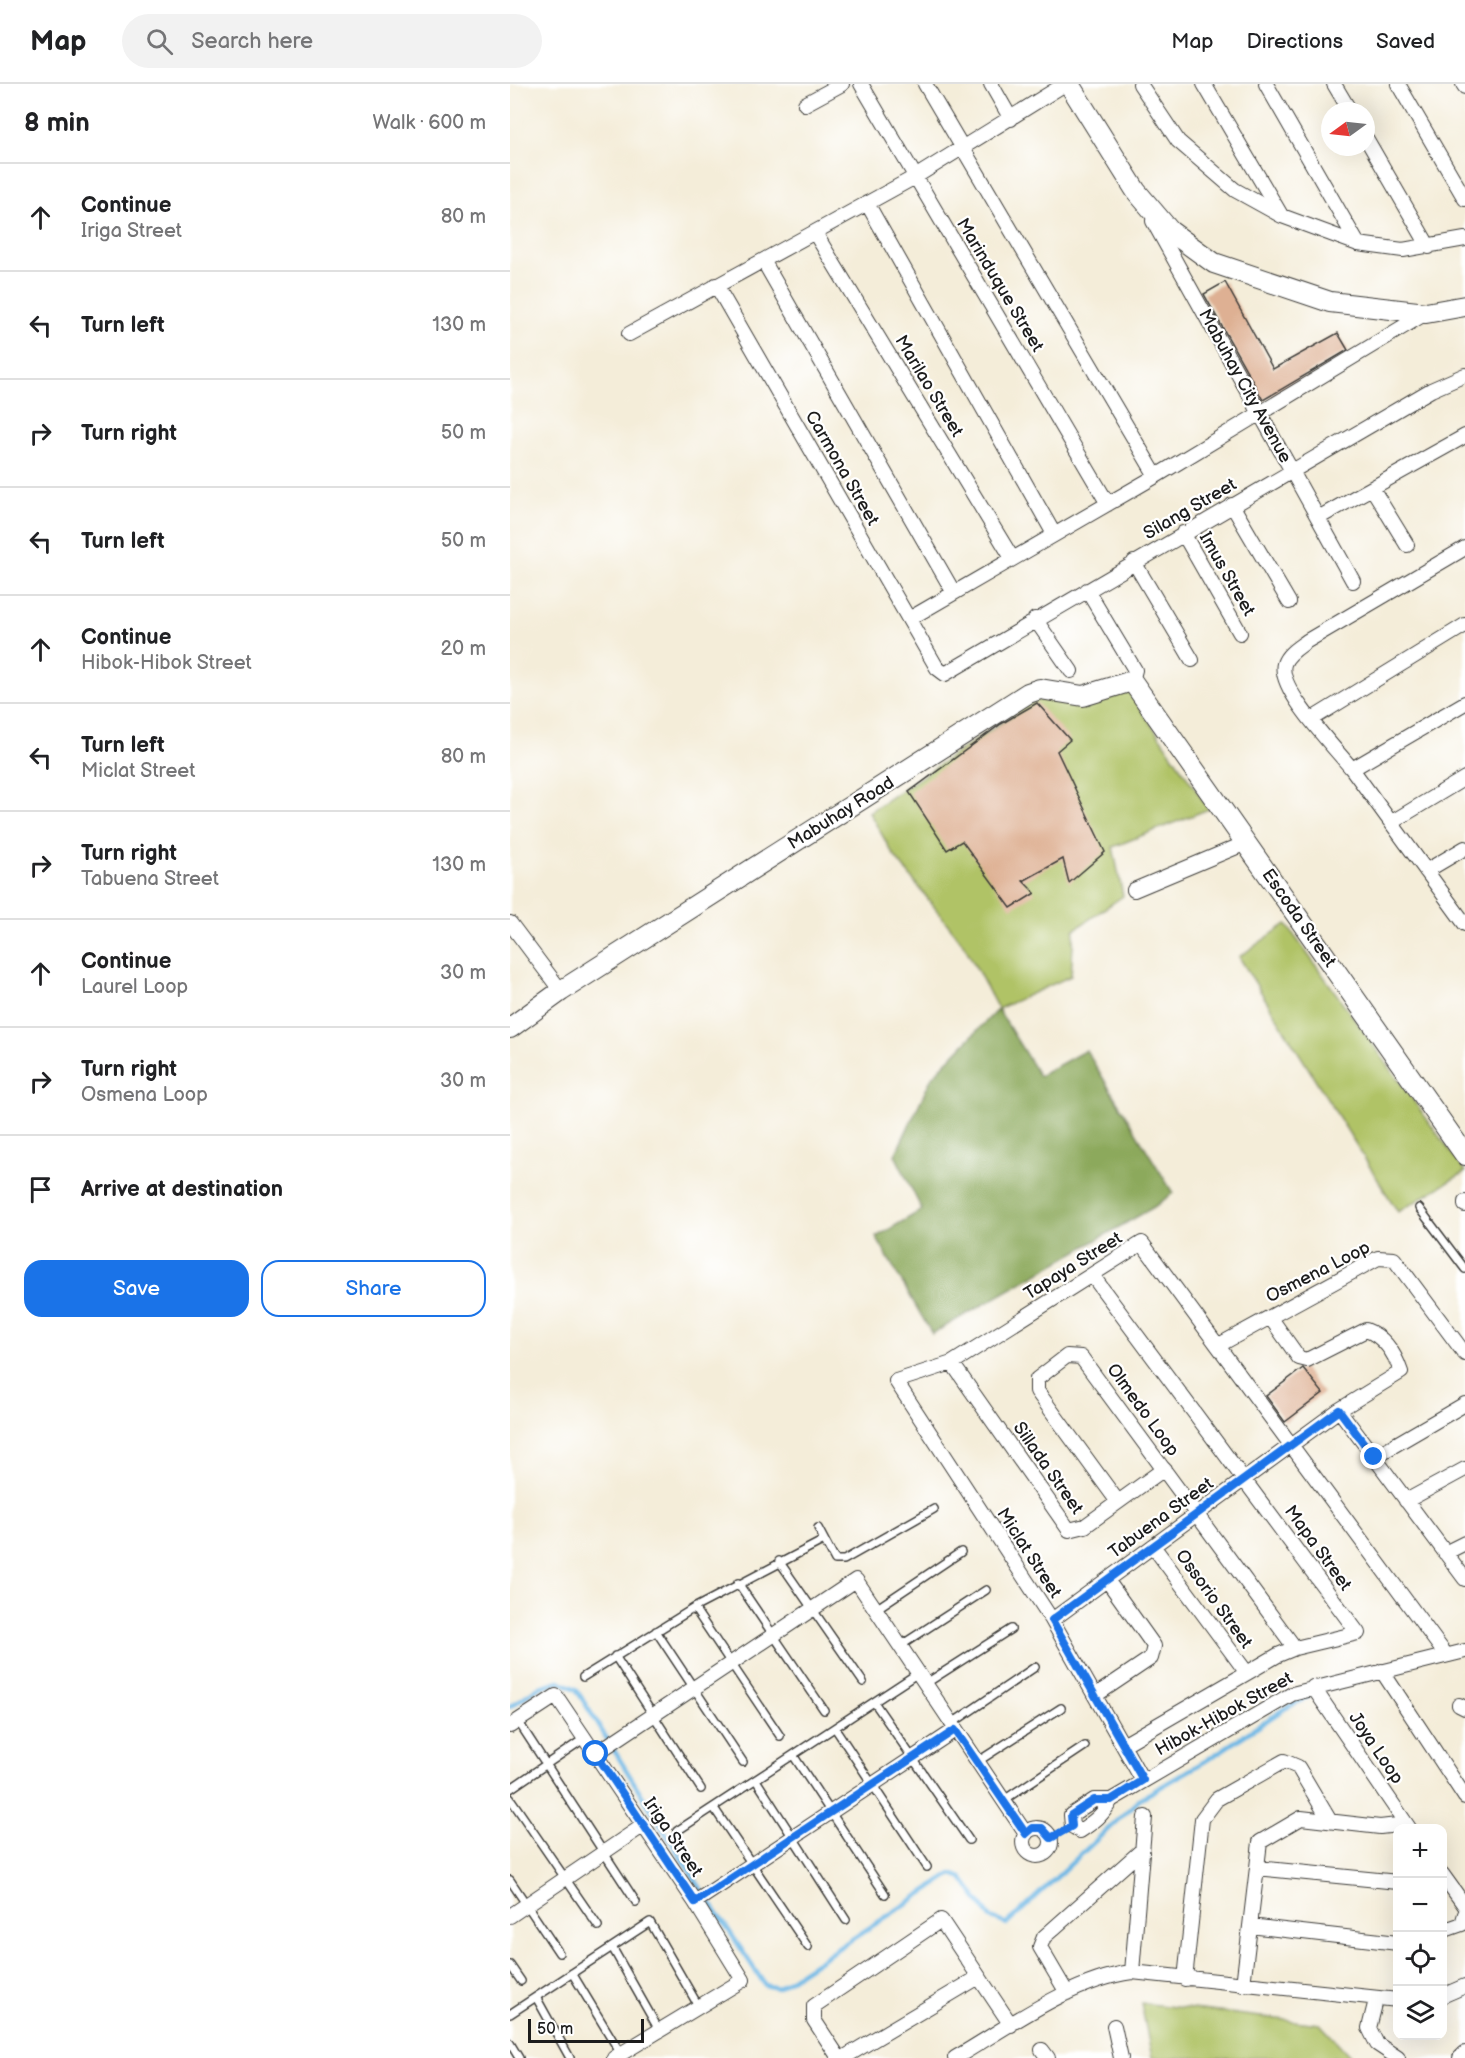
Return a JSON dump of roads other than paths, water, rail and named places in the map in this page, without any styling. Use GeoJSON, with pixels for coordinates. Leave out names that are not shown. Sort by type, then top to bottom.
{"type":"FeatureCollection","features":[{"type":"Feature","properties":{"kind":"street"},"geometry":{"type":"LineString","coordinates":[[805,104],[842,84]]}},
{"type":"Feature","properties":{"kind":"street","name":"Marinduque Street"},"geometry":{"type":"LineString","coordinates":[[861,84],[1108,504]]}},
{"type":"Feature","properties":{"kind":"street"},"geometry":{"type":"LineString","coordinates":[[926,84],[1156,476]]}},
{"type":"Feature","properties":{"kind":"street"},"geometry":{"type":"LineString","coordinates":[[991,84],[1011,118]]}},
{"type":"Feature","properties":{"kind":"street"},"geometry":{"type":"LineString","coordinates":[[629,334],[716,285],[764,262],[915,177],[1067,84]]}},
{"type":"Feature","properties":{"kind":"street","name":"Mabuhay City Avenue"},"geometry":{"type":"LineString","coordinates":[[1067,84],[1136,191],[1353,581]]}},
{"type":"Feature","properties":{"kind":"street"},"geometry":{"type":"LineString","coordinates":[[1140,84],[1178,141],[1235,190],[1282,216],[1324,234],[1358,244],[1403,250],[1465,239]]}},
{"type":"Feature","properties":{"kind":"street"},"geometry":{"type":"LineString","coordinates":[[1204,84],[1282,216]]}},
{"type":"Feature","properties":{"kind":"street"},"geometry":{"type":"LineString","coordinates":[[1266,84],[1358,244]]}},
{"type":"Feature","properties":{"kind":"street"},"geometry":{"type":"LineString","coordinates":[[1335,84],[1345,102]]}},
{"type":"Feature","properties":{"kind":"street"},"geometry":{"type":"LineString","coordinates":[[1398,84],[1465,199]]}},
{"type":"Feature","properties":{"kind":"street"},"geometry":{"type":"LineString","coordinates":[[1375,154],[1429,247]]}},
{"type":"Feature","properties":{"kind":"street","name":"Mabuhay City Avenue"},"geometry":{"type":"LineString","coordinates":[[1136,191],[1170,231],[1214,263],[1330,302],[1426,313],[1465,306]]}},
{"type":"Feature","properties":{"kind":"street"},"geometry":{"type":"LineString","coordinates":[[867,203],[1054,534]]}},
{"type":"Feature","properties":{"kind":"street","name":"Marilao Street"},"geometry":{"type":"LineString","coordinates":[[815,233],[1012,558]]}},
{"type":"Feature","properties":{"kind":"street"},"geometry":{"type":"LineString","coordinates":[[764,262],[954,592]]}},
{"type":"Feature","properties":{"kind":"street","name":"Carmona Street"},"geometry":{"type":"LineString","coordinates":[[716,285],[937,668]]}},
{"type":"Feature","properties":{"kind":"street"},"geometry":{"type":"LineString","coordinates":[[909,619],[1156,476],[1426,313]]}},
{"type":"Feature","properties":{"kind":"street","name":"Silang Street"},"geometry":{"type":"LineString","coordinates":[[937,668],[945,674],[1035,619],[1431,390],[1465,375]]}},
{"type":"Feature","properties":{"kind":"street"},"geometry":{"type":"LineString","coordinates":[[1318,518],[1465,436]]}},
{"type":"Feature","properties":{"kind":"street"},"geometry":{"type":"LineString","coordinates":[[1372,488],[1407,545]]}},
{"type":"Feature","properties":{"kind":"street"},"geometry":{"type":"LineString","coordinates":[[1232,505],[1289,602]]}},
{"type":"Feature","properties":{"kind":"street","name":"Imus Street"},"geometry":{"type":"LineString","coordinates":[[1183,533],[1240,633]]}},
{"type":"Feature","properties":{"kind":"street"},"geometry":{"type":"LineString","coordinates":[[1465,548],[1307,641],[1287,658],[1283,666],[1285,680],[1312,719],[1392,822],[1465,924]]}},
{"type":"Feature","properties":{"kind":"street"},"geometry":{"type":"LineString","coordinates":[[1134,562],[1192,660]]}},
{"type":"Feature","properties":{"kind":"street"},"geometry":{"type":"LineString","coordinates":[[1087,590],[1135,669],[1132,681]]}},
{"type":"Feature","properties":{"kind":"street"},"geometry":{"type":"LineString","coordinates":[[1035,619],[1071,671]]}},
{"type":"Feature","properties":{"kind":"street"},"geometry":{"type":"LineString","coordinates":[[1312,719],[1465,625]]}},
{"type":"Feature","properties":{"kind":"street","name":"Escoda Street"},"geometry":{"type":"LineString","coordinates":[[1132,681],[1465,1155]]}},
{"type":"Feature","properties":{"kind":"street","name":"Mabuhay Road"},"geometry":{"type":"LineString","coordinates":[[561,991],[1028,693],[1047,689],[1083,696],[1132,681]]}},
{"type":"Feature","properties":{"kind":"street"},"geometry":{"type":"LineString","coordinates":[[1352,769],[1465,703]]}},
{"type":"Feature","properties":{"kind":"street"},"geometry":{"type":"LineString","coordinates":[[1392,822],[1465,778]]}},
{"type":"Feature","properties":{"kind":"street"},"geometry":{"type":"LineString","coordinates":[[1134,890],[1246,843]]}},
{"type":"Feature","properties":{"kind":"street"},"geometry":{"type":"LineString","coordinates":[[1426,871],[1465,848]]}},
{"type":"Feature","properties":{"kind":"street"},"geometry":{"type":"LineString","coordinates":[[510,923],[561,991],[510,1028]]}},
{"type":"Feature","properties":{"kind":"street","name":"Tapaya Street"},"geometry":{"type":"LineString","coordinates":[[896,1381],[952,1364],[1142,1243],[1446,1655]]}},
{"type":"Feature","properties":{"kind":"street","name":"Osmena Loop"},"geometry":{"type":"LineString","coordinates":[[1219,1345],[1378,1258],[1394,1259],[1465,1354]]}},
{"type":"Feature","properties":{"kind":"street","name":"Mapa Street"},"geometry":{"type":"LineString","coordinates":[[1092,1275],[1358,1633],[1295,1648],[1246,1673],[1123,1745]]}},
{"type":"Feature","properties":{"kind":"street","name":"Tabuena Street"},"geometry":{"type":"LineString","coordinates":[[1052,1620],[1339,1410],[1401,1372],[1397,1360],[1379,1335],[1366,1330],[1307,1360],[1299,1358],[1270,1317]]}},
{"type":"Feature","properties":{"kind":"street","name":"Olmedo Loop"},"geometry":{"type":"LineString","coordinates":[[1118,1502],[1037,1391],[1037,1379],[1067,1356],[1081,1357],[1295,1648]]}},
{"type":"Feature","properties":{"kind":"street","name":"Sillada Street"},"geometry":{"type":"LineString","coordinates":[[952,1364],[1069,1530],[1085,1526],[1164,1469]]}},
{"type":"Feature","properties":{"kind":"street","name":"Miclat Street"},"geometry":{"type":"LineString","coordinates":[[896,1381],[1052,1620],[1143,1780]]}},
{"type":"Feature","properties":{"kind":"street"},"geometry":{"type":"LineString","coordinates":[[1374,1457],[1465,1404]]}},
{"type":"Feature","properties":{"kind":"street"},"geometry":{"type":"LineString","coordinates":[[1339,1410],[1465,1579]]}},
{"type":"Feature","properties":{"kind":"street"},"geometry":{"type":"LineString","coordinates":[[1407,1501],[1465,1469]]}},
{"type":"Feature","properties":{"kind":"street"},"geometry":{"type":"LineString","coordinates":[[1445,1553],[1465,1543]]}},
{"type":"Feature","properties":{"kind":"street","name":"Ossorio Street"},"geometry":{"type":"LineString","coordinates":[[1153,1546],[1246,1673]]}},
{"type":"Feature","properties":{"kind":"street"},"geometry":{"type":"LineString","coordinates":[[596,1754],[856,1580],[1026,1834]]}},
{"type":"Feature","properties":{"kind":"street"},"geometry":{"type":"LineString","coordinates":[[1096,1695],[1151,1658],[1154,1646],[1107,1580]]}},
{"type":"Feature","properties":{"kind":"street","name":"Hibok-Hibok Street"},"geometry":{"type":"LineString","coordinates":[[1051,1838],[1072,1826],[1071,1815],[1094,1800],[1111,1800],[1292,1694],[1465,1651]]}},
{"type":"Feature","properties":{"kind":"street"},"geometry":{"type":"LineString","coordinates":[[1382,1671],[1465,1797]]}},
{"type":"Feature","properties":{"kind":"street","name":"Joya Loop"},"geometry":{"type":"LineString","coordinates":[[1313,1687],[1407,1824]]}},
{"type":"Feature","properties":{"kind":"street","name":"Iriga Street"},"geometry":{"type":"LineString","coordinates":[[514,1723],[556,1696],[695,1902],[743,1980],[617,2056]]}},
{"type":"Feature","properties":{"kind":"street"},"geometry":{"type":"LineString","coordinates":[[695,1902],[913,1758],[953,1727]]}},
{"type":"Feature","properties":{"kind":"street"},"geometry":{"type":"LineString","coordinates":[[1185,1979],[1202,1819],[1217,1799],[1284,1761],[1298,1767],[1330,1821]]}},
{"type":"Feature","properties":{"kind":"street"},"geometry":{"type":"LineString","coordinates":[[1131,1972],[1145,1817]]}},
{"type":"Feature","properties":{"kind":"street"},"geometry":{"type":"LineString","coordinates":[[1243,1985],[1260,1842],[1301,1818],[1393,1827]]}},
{"type":"Feature","properties":{"kind":"street"},"geometry":{"type":"LineString","coordinates":[[510,1916],[644,1826]]}},
{"type":"Feature","properties":{"kind":"street"},"geometry":{"type":"LineString","coordinates":[[1033,1828],[1042,1828],[1051,1838],[1049,1851],[1042,1856],[1033,1856],[1025,1851],[1023,1842],[1026,1834],[1033,1828]]}},
{"type":"Feature","properties":{"kind":"street"},"geometry":{"type":"LineString","coordinates":[[1067,1994],[1040,1947],[1044,1937],[1142,1851]]}},
{"type":"Feature","properties":{"kind":"street"},"geometry":{"type":"LineString","coordinates":[[1257,1868],[1393,1882]]}},
{"type":"Feature","properties":{"kind":"street"},"geometry":{"type":"LineString","coordinates":[[1446,1878],[1465,1906]]}},
{"type":"Feature","properties":{"kind":"street"},"geometry":{"type":"LineString","coordinates":[[1447,1930],[1462,1924],[1465,1914]]}},
{"type":"Feature","properties":{"kind":"street"},"geometry":{"type":"LineString","coordinates":[[980,1977],[841,2058],[814,2020],[814,2006],[941,1920],[980,1977],[1011,2025]]}},
{"type":"Feature","properties":{"kind":"street"},"geometry":{"type":"LineString","coordinates":[[1250,1926],[1393,1942]]}},
{"type":"Feature","properties":{"kind":"street"},"geometry":{"type":"LineString","coordinates":[[955,2058],[1067,1994],[1107,1975],[1131,1972],[1376,2000],[1393,2000]]}},
{"type":"Feature","properties":{"kind":"street"},"geometry":{"type":"LineString","coordinates":[[1447,1994],[1465,1986]]}},
{"type":"Feature","properties":{"kind":"street"},"geometry":{"type":"LineString","coordinates":[[1376,2000],[1369,2028],[1377,2043],[1398,2058]]}},
{"type":"Feature","properties":{"kind":"street"},"geometry":{"type":"LineString","coordinates":[[1114,2026],[1121,2058]]}},
{"type":"Feature","properties":{"kind":"street"},"geometry":{"type":"LineString","coordinates":[[1460,2058],[1465,2054]]}},
{"type":"Feature","properties":{"kind":"lane"},"geometry":{"type":"LineString","coordinates":[[1419,1208],[1465,1267]]}},
{"type":"Feature","properties":{"kind":"lane"},"geometry":{"type":"LineString","coordinates":[[818,1528],[835,1560],[844,1560],[934,1509]]}},
{"type":"Feature","properties":{"kind":"lane"},"geometry":{"type":"LineString","coordinates":[[583,1677],[694,1608],[779,1561],[824,1540]]}},
{"type":"Feature","properties":{"kind":"lane"},"geometry":{"type":"LineString","coordinates":[[876,1609],[961,1552]]}},
{"type":"Feature","properties":{"kind":"lane"},"geometry":{"type":"LineString","coordinates":[[779,1561],[863,1682]]}},
{"type":"Feature","properties":{"kind":"lane"},"geometry":{"type":"LineString","coordinates":[[738,1583],[824,1710]]}},
{"type":"Feature","properties":{"kind":"lane"},"geometry":{"type":"LineString","coordinates":[[900,1646],[986,1590]]}},
{"type":"Feature","properties":{"kind":"lane"},"geometry":{"type":"LineString","coordinates":[[694,1608],[780,1737]]}},
{"type":"Feature","properties":{"kind":"lane"},"geometry":{"type":"LineString","coordinates":[[677,1831],[874,1702],[921,1679],[1011,1629]]}},
{"type":"Feature","properties":{"kind":"lane"},"geometry":{"type":"LineString","coordinates":[[656,1631],[743,1762]]}},
{"type":"Feature","properties":{"kind":"lane"},"geometry":{"type":"LineString","coordinates":[[615,1656],[701,1789]]}},
{"type":"Feature","properties":{"kind":"lane"},"geometry":{"type":"LineString","coordinates":[[953,1727],[1035,1667]]}},
{"type":"Feature","properties":{"kind":"lane"},"geometry":{"type":"LineString","coordinates":[[874,1702],[969,1840]]}},
{"type":"Feature","properties":{"kind":"lane"},"geometry":{"type":"LineString","coordinates":[[977,1762],[1061,1708]]}},
{"type":"Feature","properties":{"kind":"lane"},"geometry":{"type":"LineString","coordinates":[[514,1723],[547,1764],[636,1902]]}},
{"type":"Feature","properties":{"kind":"lane"},"geometry":{"type":"LineString","coordinates":[[835,1728],[927,1867]]}},
{"type":"Feature","properties":{"kind":"lane"},"geometry":{"type":"LineString","coordinates":[[510,1789],[585,1738]]}},
{"type":"Feature","properties":{"kind":"lane"},"geometry":{"type":"LineString","coordinates":[[1004,1800],[1084,1746]]}},
{"type":"Feature","properties":{"kind":"lane"},"geometry":{"type":"LineString","coordinates":[[793,1755],[885,1894]]}},
{"type":"Feature","properties":{"kind":"lane"},"geometry":{"type":"LineString","coordinates":[[756,1780],[846,1920]]}},
{"type":"Feature","properties":{"kind":"lane"},"geometry":{"type":"LineString","coordinates":[[510,1798],[598,1926]]}},
{"type":"Feature","properties":{"kind":"lane"},"geometry":{"type":"LineString","coordinates":[[714,1808],[808,1947]]}},
{"type":"Feature","properties":{"kind":"lane"},"geometry":{"type":"LineString","coordinates":[[510,1880],[559,1953]]}},
{"type":"Feature","properties":{"kind":"lane"},"geometry":{"type":"LineString","coordinates":[[510,2014],[650,1922],[699,2007]]}},
{"type":"Feature","properties":{"kind":"lane"},"geometry":{"type":"LineString","coordinates":[[612,1947],[659,2030]]}},
{"type":"Feature","properties":{"kind":"lane"},"geometry":{"type":"LineString","coordinates":[[510,1965],[521,1981]]}},
{"type":"Feature","properties":{"kind":"lane"},"geometry":{"type":"LineString","coordinates":[[572,1973],[617,2056]]}},
{"type":"Feature","properties":{"kind":"lane"},"geometry":{"type":"LineString","coordinates":[[536,1997],[570,2058]]}},
{"type":"Feature","properties":{"kind":"lane"},"geometry":{"type":"LineString","coordinates":[[510,2043],[519,2058]]}},
{"type":"Feature","properties":{"kind":"waterway"},"geometry":{"type":"LineString","coordinates":[[510,1707],[537,1688],[559,1681],[576,1689],[684,1863],[765,1985],[777,1988],[952,1874],[962,1878],[991,1918],[1007,1924],[1140,1799],[1207,1760],[1284,1709],[1308,1697]]}}]}
